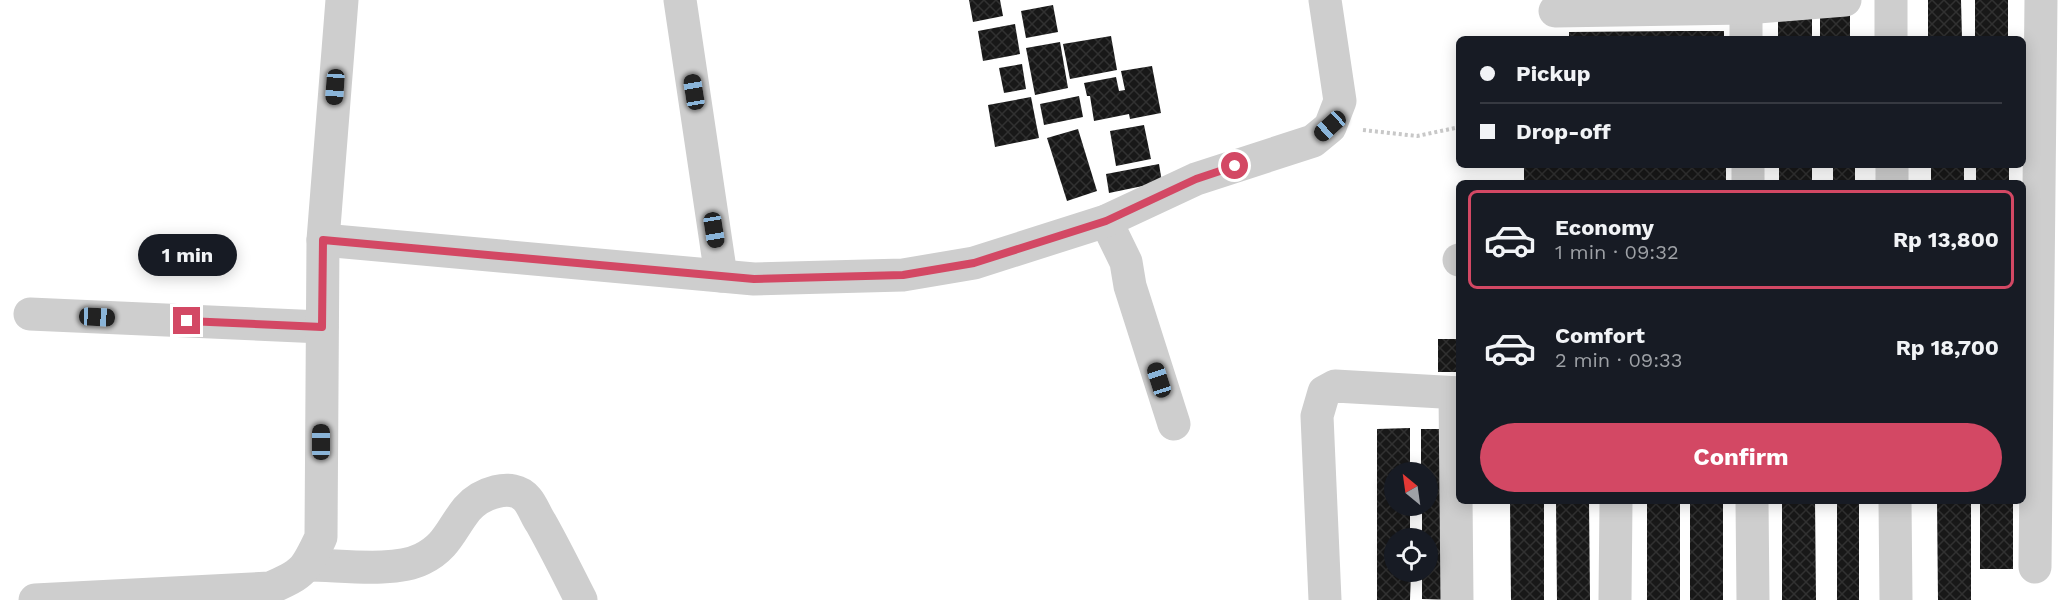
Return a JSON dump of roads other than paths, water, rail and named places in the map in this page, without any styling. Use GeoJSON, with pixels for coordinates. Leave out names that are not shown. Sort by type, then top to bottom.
{"type":"FeatureCollection","features":[{"type":"Feature","properties":{"kind":"street"},"geometry":{"type":"LineString","coordinates":[[36,600],[270,588],[287,581],[308,565],[321,537],[323,240],[342,0]]}},
{"type":"Feature","properties":{"kind":"street"},"geometry":{"type":"LineString","coordinates":[[680,0],[721,276]]}},
{"type":"Feature","properties":{"kind":"street"},"geometry":{"type":"LineString","coordinates":[[323,240],[754,279],[903,275],[974,263],[1106,221],[1196,179],[1313,141],[1330,126],[1340,101],[1325,0]]}},
{"type":"Feature","properties":{"kind":"street"},"geometry":{"type":"LineString","coordinates":[[1555,11],[1746,23],[1845,0]]}},
{"type":"Feature","properties":{"kind":"street"},"geometry":{"type":"LineString","coordinates":[[1891,0],[1891,36]]}},
{"type":"Feature","properties":{"kind":"street"},"geometry":{"type":"LineString","coordinates":[[2035,567],[2030,319],[2041,0]]}},
{"type":"Feature","properties":{"kind":"street"},"geometry":{"type":"LineString","coordinates":[[1106,221],[1126,262],[1136,306],[1174,424]]}},
{"type":"Feature","properties":{"kind":"street"},"geometry":{"type":"LineString","coordinates":[[30,314],[322,327]]}},
{"type":"Feature","properties":{"kind":"street"},"geometry":{"type":"LineString","coordinates":[[1325,600],[1317,416],[1324,392],[1335,386],[1456,393]]}},
{"type":"Feature","properties":{"kind":"street"},"geometry":{"type":"LineString","coordinates":[[308,565],[390,567],[420,560],[445,542],[468,508],[484,496],[509,490],[516,491],[526,498],[581,600]]}},
{"type":"Feature","properties":{"kind":"street"},"geometry":{"type":"LineString","coordinates":[[1456,504],[1456,600]]}},
{"type":"Feature","properties":{"kind":"street"},"geometry":{"type":"LineString","coordinates":[[1616,504],[1616,600]]}},
{"type":"Feature","properties":{"kind":"street"},"geometry":{"type":"LineString","coordinates":[[1752,504],[1753,600]]}},
{"type":"Feature","properties":{"kind":"street"},"geometry":{"type":"LineString","coordinates":[[1895,504],[1896,600]]}}]}
